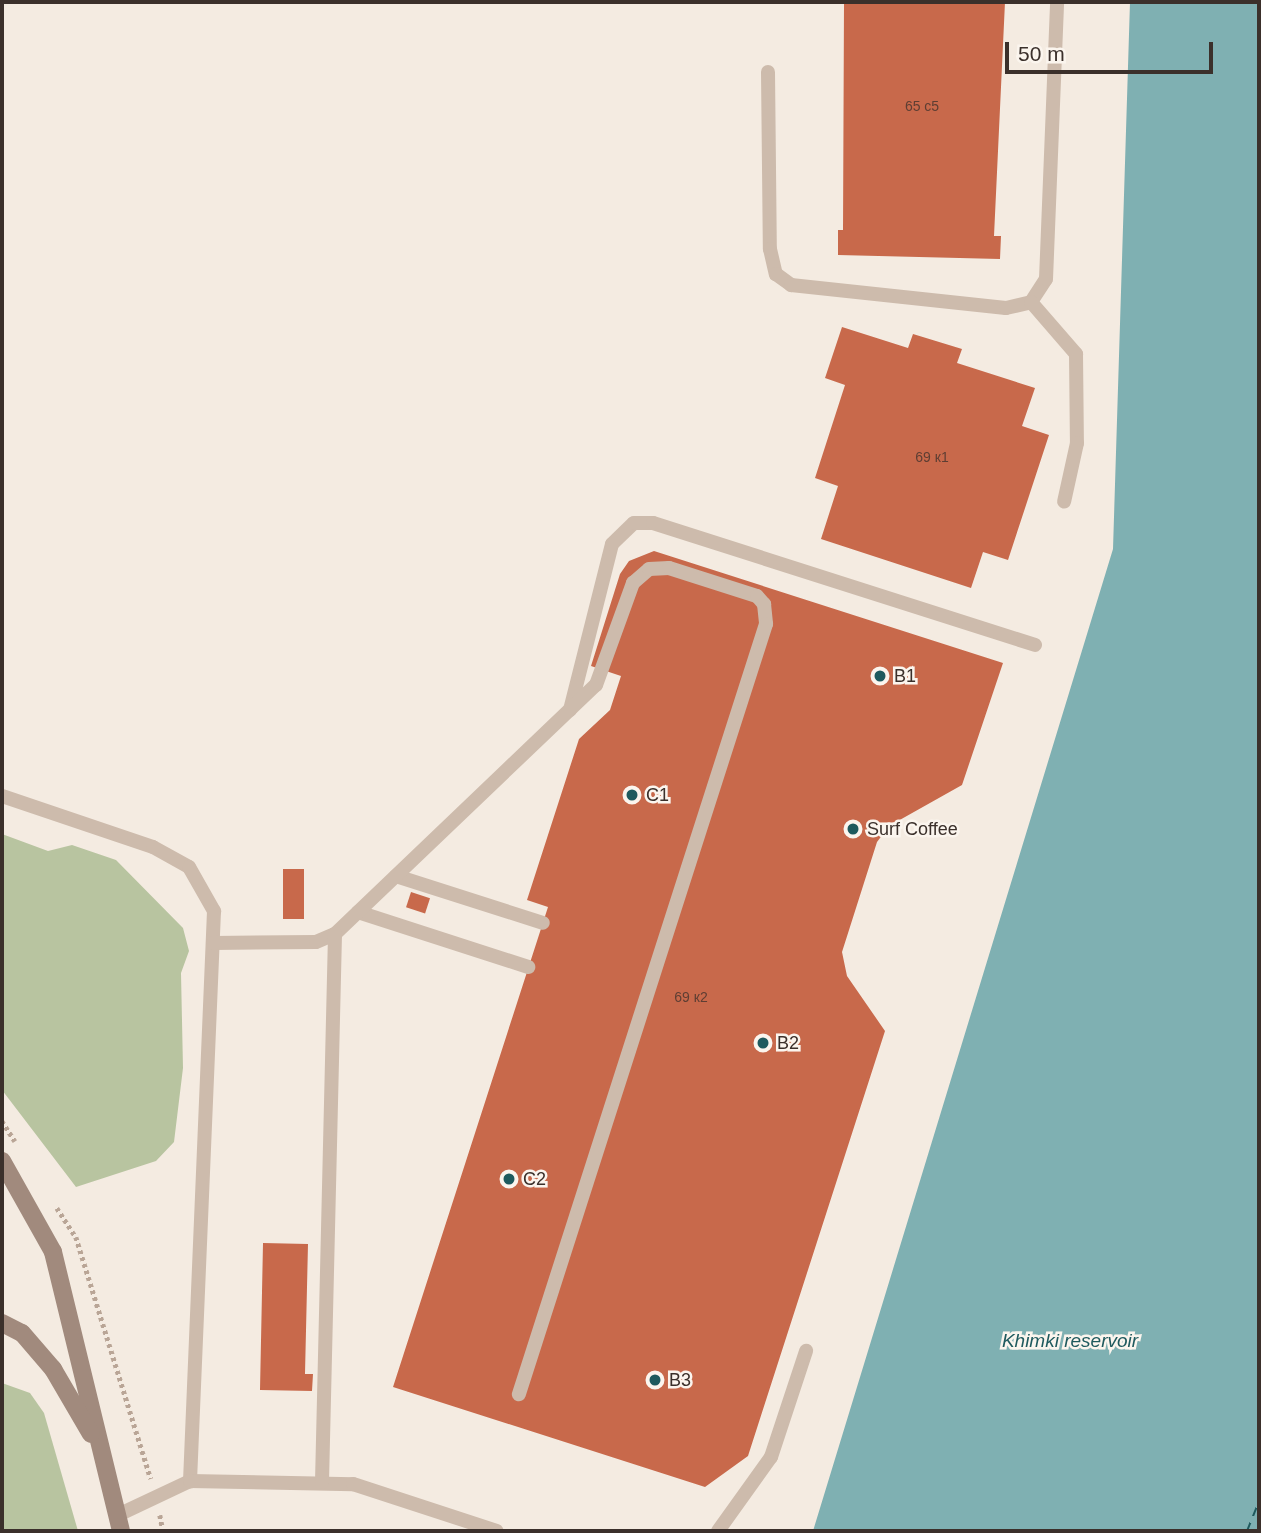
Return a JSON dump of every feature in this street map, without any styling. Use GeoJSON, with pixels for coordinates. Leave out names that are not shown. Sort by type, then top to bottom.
{"type":"FeatureCollection","features":[{"type":"Feature","properties":{"kind":"street"},"geometry":{"type":"LineString","coordinates":[[2,1161],[53,1252],[79,1338],[99,1446],[119,1523]]}},
{"type":"Feature","properties":{"kind":"street"},"geometry":{"type":"LineString","coordinates":[[2,1323],[22,1333],[53,1369],[99,1446]]}},
{"type":"Feature","properties":{"kind":"lane"},"geometry":{"type":"LineString","coordinates":[[768,72],[770,249],[776,274],[791,285],[831,290],[1006,308],[1031,302],[1046,279],[1057,2]]}},
{"type":"Feature","properties":{"kind":"lane"},"geometry":{"type":"LineString","coordinates":[[1031,302],[1076,354],[1077,443],[1063,502]]}},
{"type":"Feature","properties":{"kind":"lane"},"geometry":{"type":"LineString","coordinates":[[570,711],[612,544],[634,523],[653,523],[1035,645]]}},
{"type":"Feature","properties":{"kind":"lane"},"geometry":{"type":"LineString","coordinates":[[213,943],[316,942],[335,934],[570,711],[601,677],[633,583],[649,569],[669,568],[757,596],[764,604],[766,624],[519,1394]]}},
{"type":"Feature","properties":{"kind":"lane"},"geometry":{"type":"LineString","coordinates":[[2,796],[153,847],[189,867],[214,911],[190,1481]]}},
{"type":"Feature","properties":{"kind":"lane"},"geometry":{"type":"LineString","coordinates":[[396,876],[543,923]]}},
{"type":"Feature","properties":{"kind":"lane"},"geometry":{"type":"LineString","coordinates":[[358,912],[528,967]]}},
{"type":"Feature","properties":{"kind":"lane"},"geometry":{"type":"LineString","coordinates":[[322,1482],[335,934]]}},
{"type":"Feature","properties":{"kind":"lane"},"geometry":{"type":"LineString","coordinates":[[718,1531],[771,1457],[806,1351]]}},
{"type":"Feature","properties":{"kind":"lane"},"geometry":{"type":"LineString","coordinates":[[119,1523],[156,1497],[190,1481],[322,1482],[367,1487],[497,1531]]}},
{"type":"Feature","properties":{"kind":"path"},"geometry":{"type":"LineString","coordinates":[[2,1121],[17,1144]]}},
{"type":"Feature","properties":{"kind":"path"},"geometry":{"type":"LineString","coordinates":[[54,1203],[76,1237],[156,1497],[163,1531]]}},
{"type":"Feature","properties":{"kind":"green space"},"geometry":{"type":"Polygon","coordinates":[[[2,834],[48,851],[72,845],[116,860],[183,928],[189,951],[181,973],[183,1068],[174,1142],[156,1161],[76,1187],[2,1090],[2,834]]]}},
{"type":"Feature","properties":{"kind":"green space"},"geometry":{"type":"Polygon","coordinates":[[[2,1383],[30,1393],[44,1413],[78,1531],[2,1531],[2,1383]]]}},
{"type":"Feature","properties":{"kind":"water","name":"Khimki reservoir"},"geometry":{"type":"Polygon","coordinates":[[[1130,2],[1259,2],[1259,1531],[813,1531],[1113,549],[1130,2]]]}},
{"type":"Feature","properties":{"kind":"building"},"geometry":{"type":"Polygon","coordinates":[[[844,2],[1005,2],[994,236],[1001,236],[1000,259],[838,255],[838,230],[843,230],[844,2]]]}},
{"type":"Feature","properties":{"kind":"building"},"geometry":{"type":"Polygon","coordinates":[[[842,327],[908,348],[913,334],[962,349],[957,363],[1035,388],[1022,426],[1049,435],[1008,560],[983,552],[971,588],[821,539],[838,486],[815,478],[845,385],[825,378],[842,327]]]}},
{"type":"Feature","properties":{"kind":"building"},"geometry":{"type":"Polygon","coordinates":[[[654,551],[1003,663],[962,785],[889,826],[877,842],[842,952],[847,976],[885,1031],[748,1456],[705,1487],[393,1387],[548,907],[527,900],[579,739],[610,710],[621,676],[591,666],[620,574],[629,561],[654,551]]]}},
{"type":"Feature","properties":{"kind":"building"},"geometry":{"type":"Polygon","coordinates":[[[283,869],[304,869],[304,919],[283,919],[283,869]]]}},
{"type":"Feature","properties":{"kind":"building"},"geometry":{"type":"Polygon","coordinates":[[[411,892],[430,898],[425,913],[406,907],[411,892]]]}},
{"type":"Feature","properties":{"kind":"building"},"geometry":{"type":"Polygon","coordinates":[[[263,1243],[308,1244],[305,1374],[313,1374],[312,1391],[260,1390],[263,1243]]]}},
{"type":"Feature","properties":{"kind":"ferry route"},"geometry":{"type":"LineString","coordinates":[[1247,1531],[1259,1501]]}},
{"type":"Feature","properties":{"kind":"place","name":"B1"},"geometry":{"type":"Point","coordinates":[880,676]}},
{"type":"Feature","properties":{"kind":"place","name":"C1"},"geometry":{"type":"Point","coordinates":[632,795]}},
{"type":"Feature","properties":{"kind":"place","name":"Surf Coffee"},"geometry":{"type":"Point","coordinates":[853,829]}},
{"type":"Feature","properties":{"kind":"place","name":"B2"},"geometry":{"type":"Point","coordinates":[763,1043]}},
{"type":"Feature","properties":{"kind":"place","name":"C2"},"geometry":{"type":"Point","coordinates":[509,1179]}},
{"type":"Feature","properties":{"kind":"place","name":"B3"},"geometry":{"type":"Point","coordinates":[655,1380]}}]}
